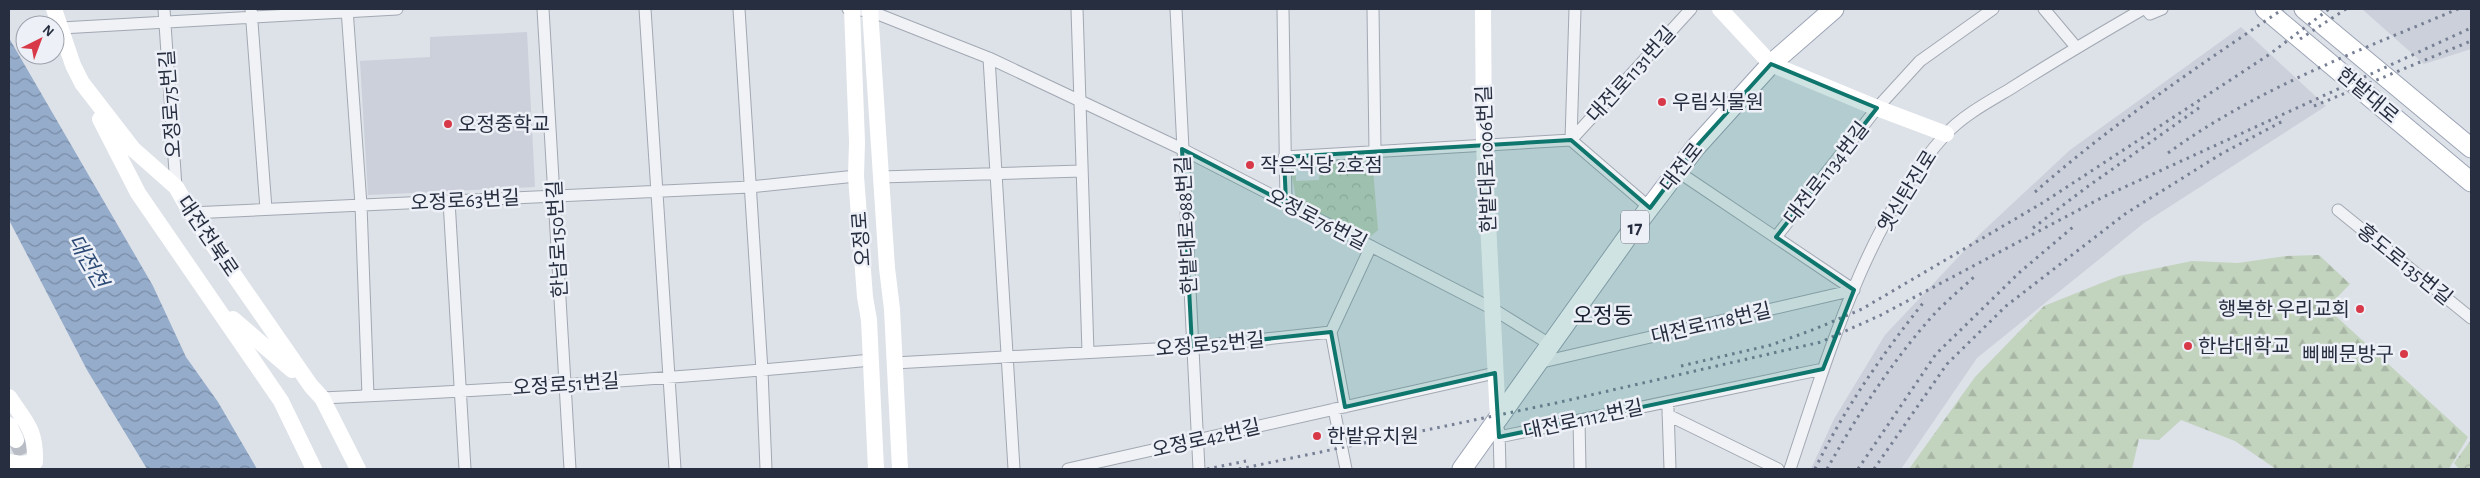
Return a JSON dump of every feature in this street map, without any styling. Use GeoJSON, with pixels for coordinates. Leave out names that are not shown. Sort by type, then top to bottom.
{"type":"FeatureCollection","features":[{"type":"Feature","properties":{"kind":"main road","name":"오정로"},"geometry":{"type":"LineString","coordinates":[[850,9],[857,142],[856,176],[865,297],[869,320],[876,469]]}},
{"type":"Feature","properties":{"kind":"main road","name":"한밭대로1006번길"},"geometry":{"type":"LineString","coordinates":[[1483,9],[1484,144],[1498,428]]}},
{"type":"Feature","properties":{"kind":"main road"},"geometry":{"type":"LineString","coordinates":[[1720,9],[1771,64],[1946,134]]}},
{"type":"Feature","properties":{"kind":"main road","name":"대전로"},"geometry":{"type":"LineString","coordinates":[[1460,469],[1498,428],[1550,345],[1677,171],[1712,128],[1771,64],[1834,9]]}},
{"type":"Feature","properties":{"kind":"main road","name":"한밭대로"},"geometry":{"type":"LineString","coordinates":[[2265,9],[2471,182]]}},
{"type":"Feature","properties":{"kind":"main road","name":"한밭대로"},"geometry":{"type":"LineString","coordinates":[[2304,9],[2471,148]]}},
{"type":"Feature","properties":{"kind":"main road","name":"오정로"},"geometry":{"type":"LineString","coordinates":[[870,10],[900,469]]}},
{"type":"Feature","properties":{"kind":"main road","name":"대전천북로"},"geometry":{"type":"LineString","coordinates":[[65,40],[82,83],[133,149],[176,187],[191,213],[316,392],[358,469]]}},
{"type":"Feature","properties":{"kind":"main road"},"geometry":{"type":"LineString","coordinates":[[82,83],[138,193],[215,302],[281,401],[314,469]]}},
{"type":"Feature","properties":{"kind":"main road"},"geometry":{"type":"LineString","coordinates":[[215,302],[316,392]]}},
{"type":"Feature","properties":{"kind":"main road"},"geometry":{"type":"LineString","coordinates":[[9,397],[34,434],[37,466],[9,462]]}},
{"type":"Feature","properties":{"kind":"main road"},"geometry":{"type":"LineString","coordinates":[[9,425],[16,440]]}},
{"type":"Feature","properties":{"kind":"street","name":"오정로75번길"},"geometry":{"type":"LineString","coordinates":[[164,9],[176,187]]}},
{"type":"Feature","properties":{"kind":"street","name":"오정로75번길"},"geometry":{"type":"LineString","coordinates":[[65,28],[164,22],[252,13],[397,9]]}},
{"type":"Feature","properties":{"kind":"street","name":"한남로150번길"},"geometry":{"type":"LineString","coordinates":[[543,9],[570,469]]}},
{"type":"Feature","properties":{"kind":"street"},"geometry":{"type":"LineString","coordinates":[[645,9],[675,469]]}},
{"type":"Feature","properties":{"kind":"street"},"geometry":{"type":"LineString","coordinates":[[739,9],[762,371],[766,469]]}},
{"type":"Feature","properties":{"kind":"street","name":"오정로76번길"},"geometry":{"type":"LineString","coordinates":[[850,9],[870,10],[989,58],[1182,149],[1493,309],[1550,345]]}},
{"type":"Feature","properties":{"kind":"street"},"geometry":{"type":"LineString","coordinates":[[1077,9],[1088,352]]}},
{"type":"Feature","properties":{"kind":"street","name":"한밭대로988번길"},"geometry":{"type":"LineString","coordinates":[[1176,9],[1199,469]]}},
{"type":"Feature","properties":{"kind":"street"},"geometry":{"type":"LineString","coordinates":[[1283,9],[1286,203]]}},
{"type":"Feature","properties":{"kind":"street"},"geometry":{"type":"LineString","coordinates":[[1373,9],[1375,151]]}},
{"type":"Feature","properties":{"kind":"street","name":"대전로1131번길"},"geometry":{"type":"LineString","coordinates":[[1572,140],[1575,9]]}},
{"type":"Feature","properties":{"kind":"street","name":"대전로1131번길"},"geometry":{"type":"LineString","coordinates":[[1572,140],[1691,9]]}},
{"type":"Feature","properties":{"kind":"street","name":"대전로1134번길"},"geometry":{"type":"LineString","coordinates":[[1776,237],[1877,108],[1920,61],[1992,9]]}},
{"type":"Feature","properties":{"kind":"street"},"geometry":{"type":"LineString","coordinates":[[2044,9],[2076,47]]}},
{"type":"Feature","properties":{"kind":"street"},"geometry":{"type":"LineString","coordinates":[[2144,9],[2150,14],[2162,9]]}},
{"type":"Feature","properties":{"kind":"street","name":"옛신탄진로"},"geometry":{"type":"LineString","coordinates":[[1790,469],[1823,369],[1854,290],[1890,212],[1946,134],[1978,109],[2076,47],[2144,9]]}},
{"type":"Feature","properties":{"kind":"street"},"geometry":{"type":"LineString","coordinates":[[347,10],[361,205],[368,396]]}},
{"type":"Feature","properties":{"kind":"street"},"geometry":{"type":"LineString","coordinates":[[252,13],[266,209]]}},
{"type":"Feature","properties":{"kind":"street"},"geometry":{"type":"LineString","coordinates":[[989,58],[1014,469]]}},
{"type":"Feature","properties":{"kind":"street","name":"대전로1131번길"},"geometry":{"type":"LineString","coordinates":[[1284,157],[1572,140],[1650,208]]}},
{"type":"Feature","properties":{"kind":"street"},"geometry":{"type":"LineString","coordinates":[[880,177],[1081,171]]}},
{"type":"Feature","properties":{"kind":"street","name":"대전로1134번길"},"geometry":{"type":"LineString","coordinates":[[1677,171],[1854,290]]}},
{"type":"Feature","properties":{"kind":"street","name":"오정로63번길"},"geometry":{"type":"LineString","coordinates":[[191,213],[750,187],[856,176]]}},
{"type":"Feature","properties":{"kind":"street"},"geometry":{"type":"LineString","coordinates":[[449,201],[465,469]]}},
{"type":"Feature","properties":{"kind":"street","name":"홍도로135번길"},"geometry":{"type":"LineString","coordinates":[[2338,210],[2471,318]]}},
{"type":"Feature","properties":{"kind":"street"},"geometry":{"type":"LineString","coordinates":[[1346,469],[1330,332],[1371,246]]}},
{"type":"Feature","properties":{"kind":"street","name":"대전로1118번길"},"geometry":{"type":"LineString","coordinates":[[1538,363],[1854,290]]}},
{"type":"Feature","properties":{"kind":"street","name":"오정로52번길"},"geometry":{"type":"LineString","coordinates":[[894,363],[1192,347],[1330,332]]}},
{"type":"Feature","properties":{"kind":"street","name":"오정로51번길"},"geometry":{"type":"LineString","coordinates":[[316,392],[368,396],[565,385],[762,371],[871,360]]}},
{"type":"Feature","properties":{"kind":"street","name":"대전로1112번길"},"geometry":{"type":"LineString","coordinates":[[1498,428],[1579,420],[1823,369]]}},
{"type":"Feature","properties":{"kind":"street","name":"오정로42번길"},"geometry":{"type":"LineString","coordinates":[[1068,469],[1495,373]]}},
{"type":"Feature","properties":{"kind":"street","name":"대전로1112번길"},"geometry":{"type":"LineString","coordinates":[[1668,401],[1670,469]]}},
{"type":"Feature","properties":{"kind":"street","name":"대전로1112번길"},"geometry":{"type":"LineString","coordinates":[[1668,414],[1778,469]]}},
{"type":"Feature","properties":{"kind":"street"},"geometry":{"type":"LineString","coordinates":[[1579,420],[1580,469]]}},
{"type":"Feature","properties":{"kind":"street"},"geometry":{"type":"LineString","coordinates":[[1498,428],[1500,469]]}},
{"type":"Feature","properties":{"kind":"highlighted area"},"geometry":{"type":"Polygon","coordinates":[[[1771,64],[1877,108],[1776,237],[1854,290],[1823,369],[1499,437],[1495,373],[1345,407],[1331,332],[1192,347],[1182,149],[1286,203],[1284,157],[1571,140],[1650,208],[1695,148],[1771,64]]]}},
{"type":"Feature","properties":{"kind":"shaded area"},"geometry":{"type":"Polygon","coordinates":[[[2362,9],[2471,9],[2471,49],[2424,64],[2362,9]]]}},
{"type":"Feature","properties":{"kind":"shaded area"},"geometry":{"type":"Polygon","coordinates":[[[2241,27],[2326,106],[2144,223],[1977,358],[1901,469],[1811,469],[1834,419],[1885,335],[1981,233],[2070,150],[2241,27]]]}},
{"type":"Feature","properties":{"kind":"shaded area","name":"오정중학교"},"geometry":{"type":"Polygon","coordinates":[[[527,32],[535,187],[368,195],[360,61],[430,57],[430,37],[527,32]]]}},
{"type":"Feature","properties":{"kind":"green space"},"geometry":{"type":"Polygon","coordinates":[[[1372,157],[1378,230],[1371,236],[1297,204],[1290,165],[1296,162],[1296,181],[1319,180],[1321,162],[1372,157]]]}},
{"type":"Feature","properties":{"kind":"green space","name":"한남대학교"},"geometry":{"type":"Polygon","coordinates":[[[2319,255],[2350,284],[2327,308],[2468,437],[2449,469],[2276,469],[2235,441],[2181,420],[2159,440],[2139,439],[2132,469],[1909,469],[1975,377],[2044,306],[2119,276],[2192,261],[2238,263],[2286,256],[2319,255]]]}},
{"type":"Feature","properties":{"kind":"green space"},"geometry":{"type":"Polygon","coordinates":[[[2471,440],[2471,469],[2459,469],[2454,463],[2471,440]]]}},
{"type":"Feature","properties":{"kind":"water","name":"대전천"},"geometry":{"type":"Polygon","coordinates":[[[9,38],[15,48],[15,65],[25,65],[153,286],[186,357],[218,402],[257,469],[147,469],[87,370],[9,220],[9,38]]]}},
{"type":"Feature","properties":{"kind":"tunnel"},"geometry":{"type":"LineString","coordinates":[[16,440],[30,469]]}},
{"type":"Feature","properties":{"kind":"railway"},"geometry":{"type":"LineString","coordinates":[[2035,192],[2094,143],[2187,74],[2283,9]]}},
{"type":"Feature","properties":{"kind":"railway"},"geometry":{"type":"LineString","coordinates":[[1681,366],[1771,345],[1862,309],[2044,202],[2270,54],[2329,9]]}},
{"type":"Feature","properties":{"kind":"railway"},"geometry":{"type":"LineString","coordinates":[[2300,39],[2346,9]]}},
{"type":"Feature","properties":{"kind":"railway"},"geometry":{"type":"LineString","coordinates":[[2168,153],[2236,109],[2272,90],[2346,56],[2458,9]]}},
{"type":"Feature","properties":{"kind":"railway"},"geometry":{"type":"LineString","coordinates":[[1239,469],[1556,403],[1821,342],[1881,315],[2103,197],[2471,28]]}},
{"type":"Feature","properties":{"kind":"railway"},"geometry":{"type":"LineString","coordinates":[[2314,106],[2471,41]]}},
{"type":"Feature","properties":{"kind":"railway"},"geometry":{"type":"LineString","coordinates":[[2033,228],[2087,187],[2203,105]]}},
{"type":"Feature","properties":{"kind":"railway"},"geometry":{"type":"LineString","coordinates":[[1874,469],[1947,364],[2006,306],[2125,214],[2221,154],[2283,121]]}},
{"type":"Feature","properties":{"kind":"railway"},"geometry":{"type":"LineString","coordinates":[[1858,469],[1936,354],[2020,272],[2073,227]]}},
{"type":"Feature","properties":{"kind":"railway"},"geometry":{"type":"LineString","coordinates":[[1827,469],[1864,407],[1891,367],[1937,311],[1974,277]]}},
{"type":"Feature","properties":{"kind":"railway"},"geometry":{"type":"LineString","coordinates":[[1815,469],[1838,425],[1864,383],[1923,303]]}},
{"type":"Feature","properties":{"kind":"railway"},"geometry":{"type":"LineString","coordinates":[[1207,469],[1246,461]]}},
{"type":"Feature","properties":{"kind":"place","name":"우림식물원"},"geometry":{"type":"Point","coordinates":[1662,102]}},
{"type":"Feature","properties":{"kind":"place","name":"오정중학교"},"geometry":{"type":"Point","coordinates":[448,124]}},
{"type":"Feature","properties":{"kind":"place","name":"작은식당 2호점"},"geometry":{"type":"Point","coordinates":[1250,165]}},
{"type":"Feature","properties":{"kind":"place","name":"행복한 우리교회"},"geometry":{"type":"Point","coordinates":[2360,309]}},
{"type":"Feature","properties":{"kind":"place","name":"한남대학교"},"geometry":{"type":"Point","coordinates":[2188,346]}},
{"type":"Feature","properties":{"kind":"place","name":"삐삐문방구"},"geometry":{"type":"Point","coordinates":[2404,354]}},
{"type":"Feature","properties":{"kind":"place","name":"한밭유치원"},"geometry":{"type":"Point","coordinates":[1317,436]}},
{"type":"Feature","properties":{"kind":"district","name":"오정동"},"geometry":{"type":"Point","coordinates":[1603,315]}}]}
